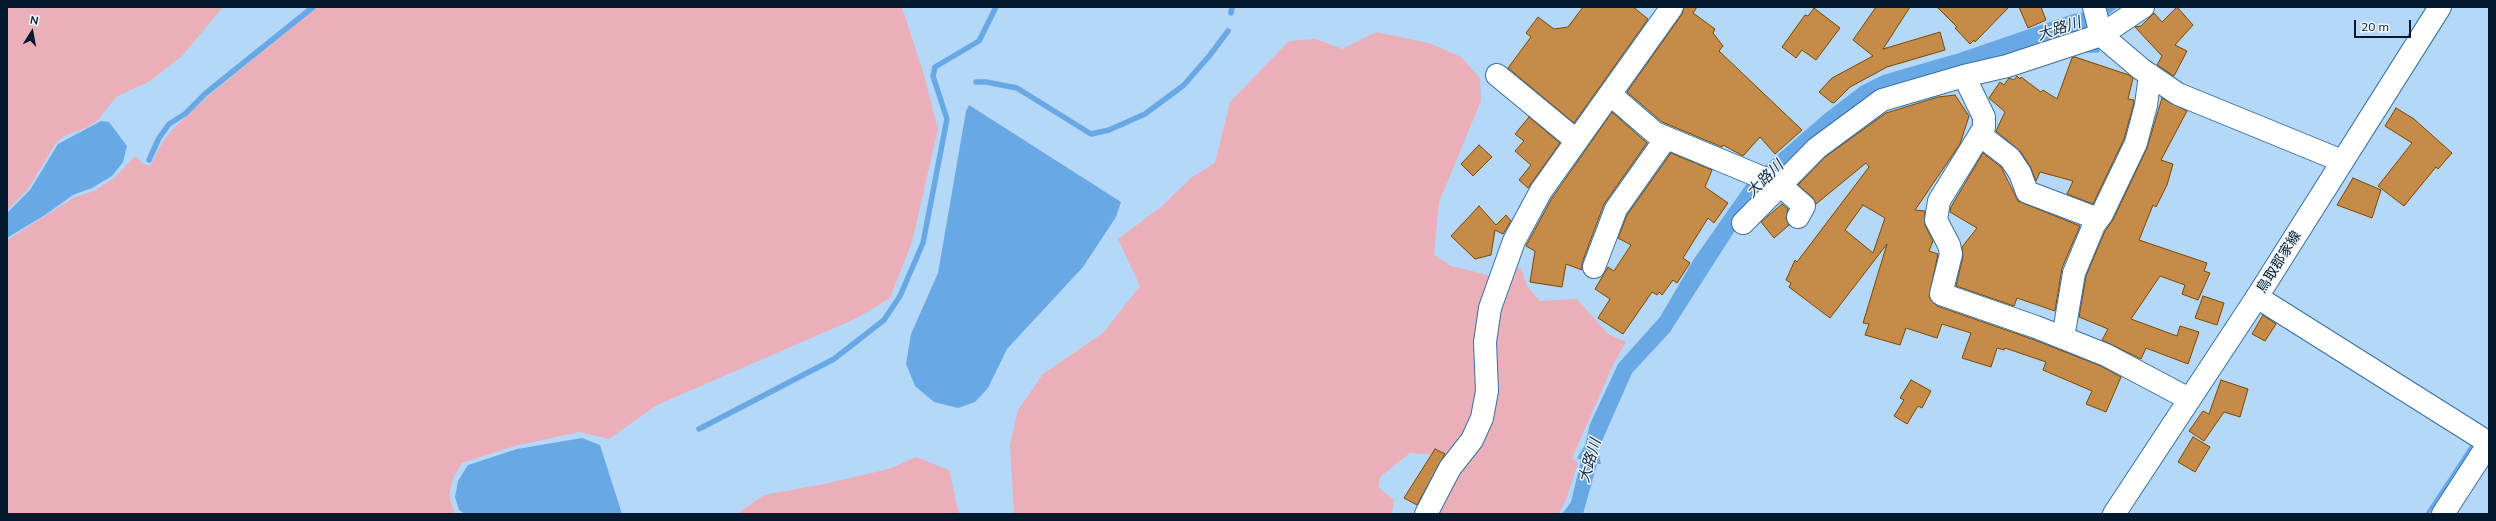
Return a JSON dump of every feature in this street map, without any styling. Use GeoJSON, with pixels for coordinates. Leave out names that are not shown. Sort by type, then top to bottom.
{"type":"FeatureCollection","features":[{"type":"Feature","properties":{"kind":"street"},"geometry":{"type":"LineString","coordinates":[[1426,514],[1450,468],[1472,440],[1482,418],[1487,391],[1485,342],[1490,308],[1514,241],[1541,191],[1672,7]]}},
{"type":"Feature","properties":{"kind":"street"},"geometry":{"type":"LineString","coordinates":[[2094,7],[2101,31],[2150,75],[2178,94],[2342,161]]}},
{"type":"Feature","properties":{"kind":"street"},"geometry":{"type":"LineString","coordinates":[[1743,223],[1817,148],[1856,117],[1882,100],[1964,76],[2007,66],[2101,31],[2143,7]]}},
{"type":"Feature","properties":{"kind":"street","name":"鳥取郡家線"},"geometry":{"type":"LineString","coordinates":[[2114,514],[2257,297],[2440,7]]}},
{"type":"Feature","properties":{"kind":"street"},"geometry":{"type":"LineString","coordinates":[[1497,75],[1577,141]]}},
{"type":"Feature","properties":{"kind":"street"},"geometry":{"type":"LineString","coordinates":[[2063,338],[2074,273],[2094,225],[2136,143],[2146,105],[2150,75]]}},
{"type":"Feature","properties":{"kind":"street"},"geometry":{"type":"LineString","coordinates":[[1964,76],[1984,117],[1984,128],[1939,201],[1936,220],[1949,245],[1951,254],[1941,294],[2063,338],[2106,356],[2189,399]]}},
{"type":"Feature","properties":{"kind":"street"},"geometry":{"type":"LineString","coordinates":[[1610,94],[1655,133],[1780,185],[1804,206],[1798,217]]}},
{"type":"Feature","properties":{"kind":"street"},"geometry":{"type":"LineString","coordinates":[[1980,135],[2010,158],[2020,173],[2027,192],[2098,219]]}},
{"type":"Feature","properties":{"kind":"street"},"geometry":{"type":"LineString","coordinates":[[1594,267],[1616,209],[1666,138]]}},
{"type":"Feature","properties":{"kind":"street"},"geometry":{"type":"LineString","coordinates":[[2257,297],[2489,443],[2443,514]]}},
{"type":"Feature","properties":{"kind":"shaded area"},"geometry":{"type":"Polygon","coordinates":[[[7,7],[223,7],[182,56],[150,81],[116,97],[98,120],[86,128],[66,135],[56,143],[28,189],[7,211],[7,7]]]}},
{"type":"Feature","properties":{"kind":"shaded area"},"geometry":{"type":"Polygon","coordinates":[[[317,7],[902,7],[924,75],[938,129],[912,242],[890,298],[855,319],[657,405],[609,439],[579,432],[515,446],[462,463],[453,478],[449,496],[455,514],[7,514],[7,240],[75,197],[94,191],[114,178],[135,156],[142,163],[150,166],[163,141],[175,127],[207,97],[317,7]]]}},
{"type":"Feature","properties":{"kind":"shaded area"},"geometry":{"type":"Polygon","coordinates":[[[1376,32],[1429,43],[1461,57],[1480,78],[1481,101],[1439,202],[1434,255],[1451,266],[1496,277],[1484,386],[1454,456],[1410,453],[1380,477],[1378,487],[1394,500],[1392,514],[1014,514],[1010,445],[1018,410],[1043,374],[1103,333],[1140,286],[1118,239],[1161,207],[1192,177],[1215,163],[1230,102],[1289,41],[1316,39],[1342,49],[1376,32]]]}},
{"type":"Feature","properties":{"kind":"shaded area"},"geometry":{"type":"Polygon","coordinates":[[[1521,268],[1527,286],[1540,301],[1577,299],[1608,334],[1626,342],[1613,365],[1572,458],[1578,463],[1566,500],[1559,513],[1430,514],[1453,473],[1489,363],[1506,270],[1521,268]]]}},
{"type":"Feature","properties":{"kind":"shaded area"},"geometry":{"type":"Polygon","coordinates":[[[916,457],[949,470],[959,514],[737,514],[764,495],[824,484],[889,469],[916,457]]]}},
{"type":"Feature","properties":{"kind":"water","name":"大路川"},"geometry":{"type":"Polygon","coordinates":[[[2107,7],[2118,7],[2091,29],[2021,54],[1886,90],[1743,218],[1670,332],[1632,373],[1598,450],[1601,464],[1597,464],[1583,514],[1562,514],[1571,502],[1581,460],[1577,458],[1585,445],[1590,424],[1618,364],[1660,317],[1694,259],[1750,179],[1823,115],[1861,86],[1883,75],[1959,53],[2073,14],[2104,9],[2107,7]]]}},
{"type":"Feature","properties":{"kind":"water"},"geometry":{"type":"Polygon","coordinates":[[[969,105],[1121,202],[1116,217],[1083,267],[1007,349],[988,388],[975,402],[958,408],[934,402],[915,386],[906,364],[911,334],[938,273],[966,111],[969,105]]]}},
{"type":"Feature","properties":{"kind":"water"},"geometry":{"type":"Polygon","coordinates":[[[101,121],[109,122],[127,146],[123,162],[112,176],[92,188],[73,195],[45,215],[7,238],[7,213],[30,190],[58,144],[101,121]]]}},
{"type":"Feature","properties":{"kind":"water"},"geometry":{"type":"Polygon","coordinates":[[[582,438],[600,445],[622,514],[465,514],[459,510],[455,497],[458,481],[468,465],[517,449],[582,438]]]}},
{"type":"Feature","properties":{"kind":"water"},"geometry":{"type":"Polygon","coordinates":[[[2471,444],[2474,447],[2429,514],[2425,514],[2471,444]]]}},
{"type":"Feature","properties":{"kind":"building"},"geometry":{"type":"Polygon","coordinates":[[[1583,7],[1633,7],[1648,19],[1574,123],[1508,68],[1531,37],[1526,33],[1538,17],[1554,29],[1568,27],[1583,7]]]}},
{"type":"Feature","properties":{"kind":"building"},"geometry":{"type":"Polygon","coordinates":[[[1684,7],[1697,7],[1693,13],[1715,29],[1713,33],[1723,46],[1719,51],[1802,130],[1775,154],[1760,137],[1743,156],[1723,145],[1722,147],[1662,122],[1627,92],[1682,14],[1684,7]]]}},
{"type":"Feature","properties":{"kind":"building"},"geometry":{"type":"Polygon","coordinates":[[[1876,7],[1910,7],[1883,49],[1940,32],[1945,50],[1887,67],[1850,87],[1834,103],[1831,102],[1819,92],[1832,78],[1873,56],[1853,40],[1876,7]]]}},
{"type":"Feature","properties":{"kind":"building"},"geometry":{"type":"Polygon","coordinates":[[[1937,7],[2009,7],[1975,42],[1974,40],[1970,44],[1955,28],[1957,27],[1937,7]]]}},
{"type":"Feature","properties":{"kind":"building"},"geometry":{"type":"Polygon","coordinates":[[[2019,7],[2041,7],[2046,20],[2028,28],[2019,7]]]}},
{"type":"Feature","properties":{"kind":"building"},"geometry":{"type":"Polygon","coordinates":[[[2177,7],[2193,25],[2175,45],[2187,51],[2174,76],[2157,65],[2162,56],[2135,27],[2141,26],[2154,13],[2162,22],[2177,7]]]}},
{"type":"Feature","properties":{"kind":"building"},"geometry":{"type":"Polygon","coordinates":[[[1814,8],[1840,28],[1816,60],[1802,50],[1796,58],[1782,47],[1805,15],[1808,16],[1814,8]]]}},
{"type":"Feature","properties":{"kind":"building"},"geometry":{"type":"Polygon","coordinates":[[[2075,57],[2129,75],[2133,78],[2128,99],[2134,100],[2134,103],[2124,139],[2093,204],[2067,194],[2073,181],[2040,172],[2036,181],[2030,166],[2020,151],[1996,131],[2005,112],[1989,98],[2000,82],[2004,85],[2009,78],[2014,80],[2017,76],[2020,79],[2021,77],[2041,92],[2043,90],[2057,99],[2072,58],[2075,57]]]}},
{"type":"Feature","properties":{"kind":"building"},"geometry":{"type":"Polygon","coordinates":[[[1955,95],[1969,116],[1960,144],[1915,210],[1925,211],[1925,225],[1933,241],[1929,251],[1938,254],[1929,297],[1937,306],[2032,339],[2101,366],[2121,377],[2106,412],[2086,404],[2092,391],[2043,370],[2046,362],[2005,348],[2004,350],[1997,348],[1991,367],[1962,358],[1971,333],[1942,324],[1937,338],[1906,328],[1900,345],[1865,335],[1869,324],[1863,323],[1887,244],[1830,318],[1789,287],[1791,283],[1786,280],[1795,260],[1797,262],[1869,167],[1866,163],[1816,204],[1812,197],[1798,185],[1825,157],[1886,113],[1938,97],[1955,95]],[[1863,205],[1845,230],[1873,253],[1885,218],[1863,205]]]}},
{"type":"Feature","properties":{"kind":"building"},"geometry":{"type":"Polygon","coordinates":[[[2162,98],[2187,111],[2161,160],[2173,164],[2167,185],[2156,207],[2153,205],[2139,240],[2207,263],[2204,271],[2210,273],[2198,300],[2182,294],[2185,285],[2160,276],[2131,319],[2177,336],[2180,326],[2199,332],[2188,364],[2146,348],[2141,359],[2102,340],[2108,329],[2079,317],[2086,276],[2105,231],[2113,220],[2147,148],[2162,98]]]}},
{"type":"Feature","properties":{"kind":"building"},"geometry":{"type":"Polygon","coordinates":[[[2396,108],[2414,119],[2452,153],[2438,169],[2436,167],[2404,206],[2378,186],[2412,143],[2385,126],[2396,108]]]}},
{"type":"Feature","properties":{"kind":"building"},"geometry":{"type":"Polygon","coordinates":[[[1612,112],[1647,143],[1604,204],[1582,263],[1582,270],[1566,264],[1562,287],[1530,282],[1535,251],[1526,246],[1552,198],[1612,112]]]}},
{"type":"Feature","properties":{"kind":"building"},"geometry":{"type":"Polygon","coordinates":[[[1529,117],[1560,143],[1528,188],[1519,180],[1531,165],[1515,151],[1524,141],[1515,134],[1529,117]]]}},
{"type":"Feature","properties":{"kind":"building"},"geometry":{"type":"Polygon","coordinates":[[[1479,145],[1492,157],[1473,176],[1461,164],[1479,145]]]}},
{"type":"Feature","properties":{"kind":"building"},"geometry":{"type":"Polygon","coordinates":[[[1671,153],[1712,170],[1705,187],[1728,203],[1714,223],[1708,218],[1683,258],[1690,263],[1677,283],[1673,280],[1662,295],[1659,292],[1657,295],[1652,292],[1623,334],[1598,318],[1610,299],[1595,289],[1608,267],[1614,271],[1631,245],[1618,238],[1627,215],[1671,153]]]}},
{"type":"Feature","properties":{"kind":"building"},"geometry":{"type":"Polygon","coordinates":[[[1983,153],[2001,167],[2018,201],[2080,226],[2062,268],[2055,311],[2017,298],[2014,306],[1956,286],[1963,257],[1962,247],[1977,228],[1950,212],[1951,207],[1983,153]]]}},
{"type":"Feature","properties":{"kind":"building"},"geometry":{"type":"Polygon","coordinates":[[[2353,178],[2381,190],[2372,218],[2337,205],[2353,178]]]}},
{"type":"Feature","properties":{"kind":"building"},"geometry":{"type":"Polygon","coordinates":[[[1782,204],[1788,209],[1786,218],[1789,225],[1774,238],[1761,222],[1782,204]]]}},
{"type":"Feature","properties":{"kind":"building"},"geometry":{"type":"Polygon","coordinates":[[[1479,206],[1496,225],[1506,215],[1511,221],[1503,234],[1495,230],[1491,255],[1475,259],[1451,236],[1479,206]]]}},
{"type":"Feature","properties":{"kind":"building"},"geometry":{"type":"Polygon","coordinates":[[[2203,296],[2224,303],[2217,325],[2195,318],[2203,296]]]}},
{"type":"Feature","properties":{"kind":"building"},"geometry":{"type":"Polygon","coordinates":[[[2263,315],[2276,324],[2265,341],[2252,334],[2263,315]]]}},
{"type":"Feature","properties":{"kind":"building"},"geometry":{"type":"Polygon","coordinates":[[[1911,380],[1931,391],[1922,408],[1918,406],[1907,424],[1894,416],[1904,400],[1900,398],[1911,380]]]}},
{"type":"Feature","properties":{"kind":"building"},"geometry":{"type":"Polygon","coordinates":[[[2221,380],[2248,389],[2240,417],[2224,412],[2204,441],[2189,431],[2203,411],[2209,414],[2221,380]]]}},
{"type":"Feature","properties":{"kind":"building"},"geometry":{"type":"Polygon","coordinates":[[[2193,437],[2210,447],[2195,472],[2178,462],[2193,437]]]}},
{"type":"Feature","properties":{"kind":"building"},"geometry":{"type":"Polygon","coordinates":[[[1435,449],[1445,454],[1417,505],[1404,498],[1435,449]]]}},
{"type":"Feature","properties":{"kind":"waterway"},"geometry":{"type":"LineString","coordinates":[[149,160],[159,138],[169,124],[185,114],[206,93],[313,7]]}},
{"type":"Feature","properties":{"kind":"waterway"},"geometry":{"type":"LineString","coordinates":[[699,429],[834,359],[884,320],[900,296],[923,243],[947,119],[933,76],[935,67],[979,41],[996,7]]}},
{"type":"Feature","properties":{"kind":"waterway"},"geometry":{"type":"LineString","coordinates":[[1231,13],[1232,7]]}},
{"type":"Feature","properties":{"kind":"waterway"},"geometry":{"type":"LineString","coordinates":[[976,82],[986,82],[1017,88],[1091,134],[1109,130],[1145,114],[1184,85],[1210,55],[1228,31]]}},
{"type":"Feature","properties":{"kind":"waterway"},"geometry":{"type":"LineString","coordinates":[[2084,50],[2097,50]]}}]}
